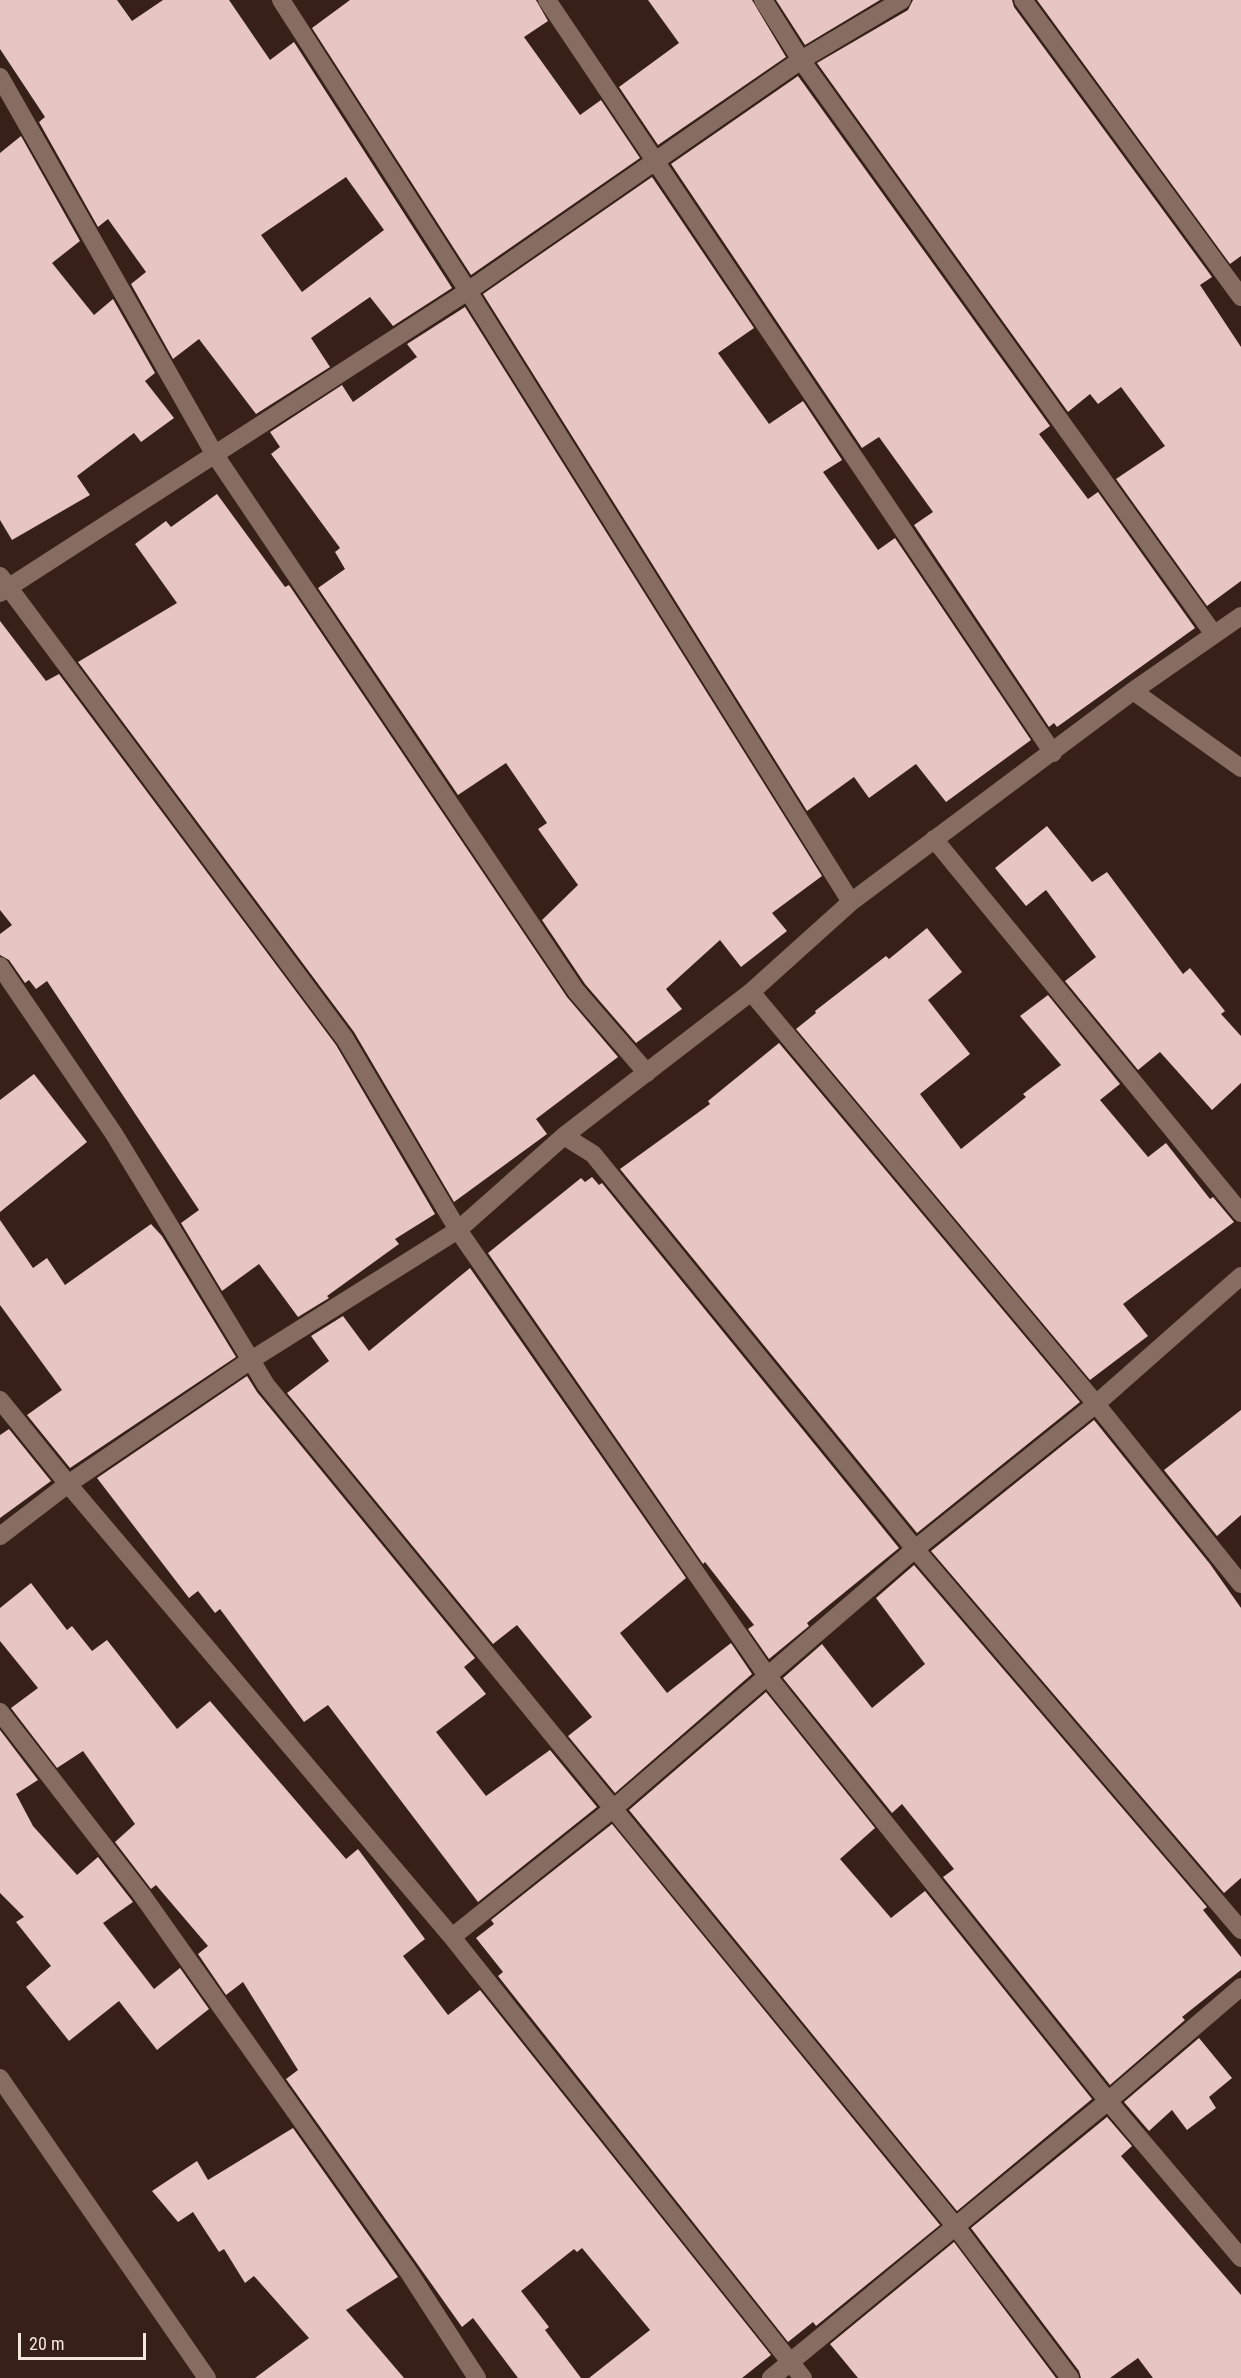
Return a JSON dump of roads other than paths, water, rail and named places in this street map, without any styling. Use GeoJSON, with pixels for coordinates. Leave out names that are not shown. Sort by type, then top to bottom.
{"type":"FeatureCollection","features":[{"type":"Feature","properties":{"kind":"street"},"geometry":{"type":"LineString","coordinates":[[281,0],[468,291],[852,902]]}},
{"type":"Feature","properties":{"kind":"street"},"geometry":{"type":"LineString","coordinates":[[547,0],[1053,753]]}},
{"type":"Feature","properties":{"kind":"street"},"geometry":{"type":"LineString","coordinates":[[763,0],[801,60],[1213,633]]}},
{"type":"Feature","properties":{"kind":"street"},"geometry":{"type":"LineString","coordinates":[[902,0],[801,60],[468,291],[215,455],[3,585],[345,1040],[458,1230],[768,1677],[1108,2101],[1241,2258]]}},
{"type":"Feature","properties":{"kind":"street"},"geometry":{"type":"LineString","coordinates":[[1023,0],[1241,297]]}},
{"type":"Feature","properties":{"kind":"street"},"geometry":{"type":"LineString","coordinates":[[0,77],[215,455],[576,991],[647,1073]]}},
{"type":"Feature","properties":{"kind":"street"},"geometry":{"type":"LineString","coordinates":[[0,1536],[68,1484],[250,1360],[458,1230],[564,1136],[751,992],[852,902],[1133,691],[1213,633],[1241,616]]}},
{"type":"Feature","properties":{"kind":"street"},"geometry":{"type":"LineString","coordinates":[[1133,691],[1241,768]]}},
{"type":"Feature","properties":{"kind":"street"},"geometry":{"type":"LineString","coordinates":[[934,839],[1241,1213]]}},
{"type":"Feature","properties":{"kind":"street"},"geometry":{"type":"LineString","coordinates":[[0,966],[114,1134],[266,1385],[956,2227],[1070,2378]]}},
{"type":"Feature","properties":{"kind":"street"},"geometry":{"type":"LineString","coordinates":[[751,992],[1096,1404],[1241,1584]]}},
{"type":"Feature","properties":{"kind":"street"},"geometry":{"type":"LineString","coordinates":[[564,1136],[592,1154],[915,1549],[1241,1930]]}},
{"type":"Feature","properties":{"kind":"street"},"geometry":{"type":"LineString","coordinates":[[452,1937],[614,1808],[915,1549],[1096,1404],[1241,1276]]}},
{"type":"Feature","properties":{"kind":"street"},"geometry":{"type":"LineString","coordinates":[[0,1400],[68,1484],[452,1937],[803,2378]]}},
{"type":"Feature","properties":{"kind":"street"},"geometry":{"type":"LineString","coordinates":[[0,1712],[142,1895],[408,2271],[477,2378]]}},
{"type":"Feature","properties":{"kind":"street"},"geometry":{"type":"LineString","coordinates":[[771,2378],[1108,2101],[1241,1987]]}},
{"type":"Feature","properties":{"kind":"street"},"geometry":{"type":"LineString","coordinates":[[0,2078],[207,2378]]}}]}
